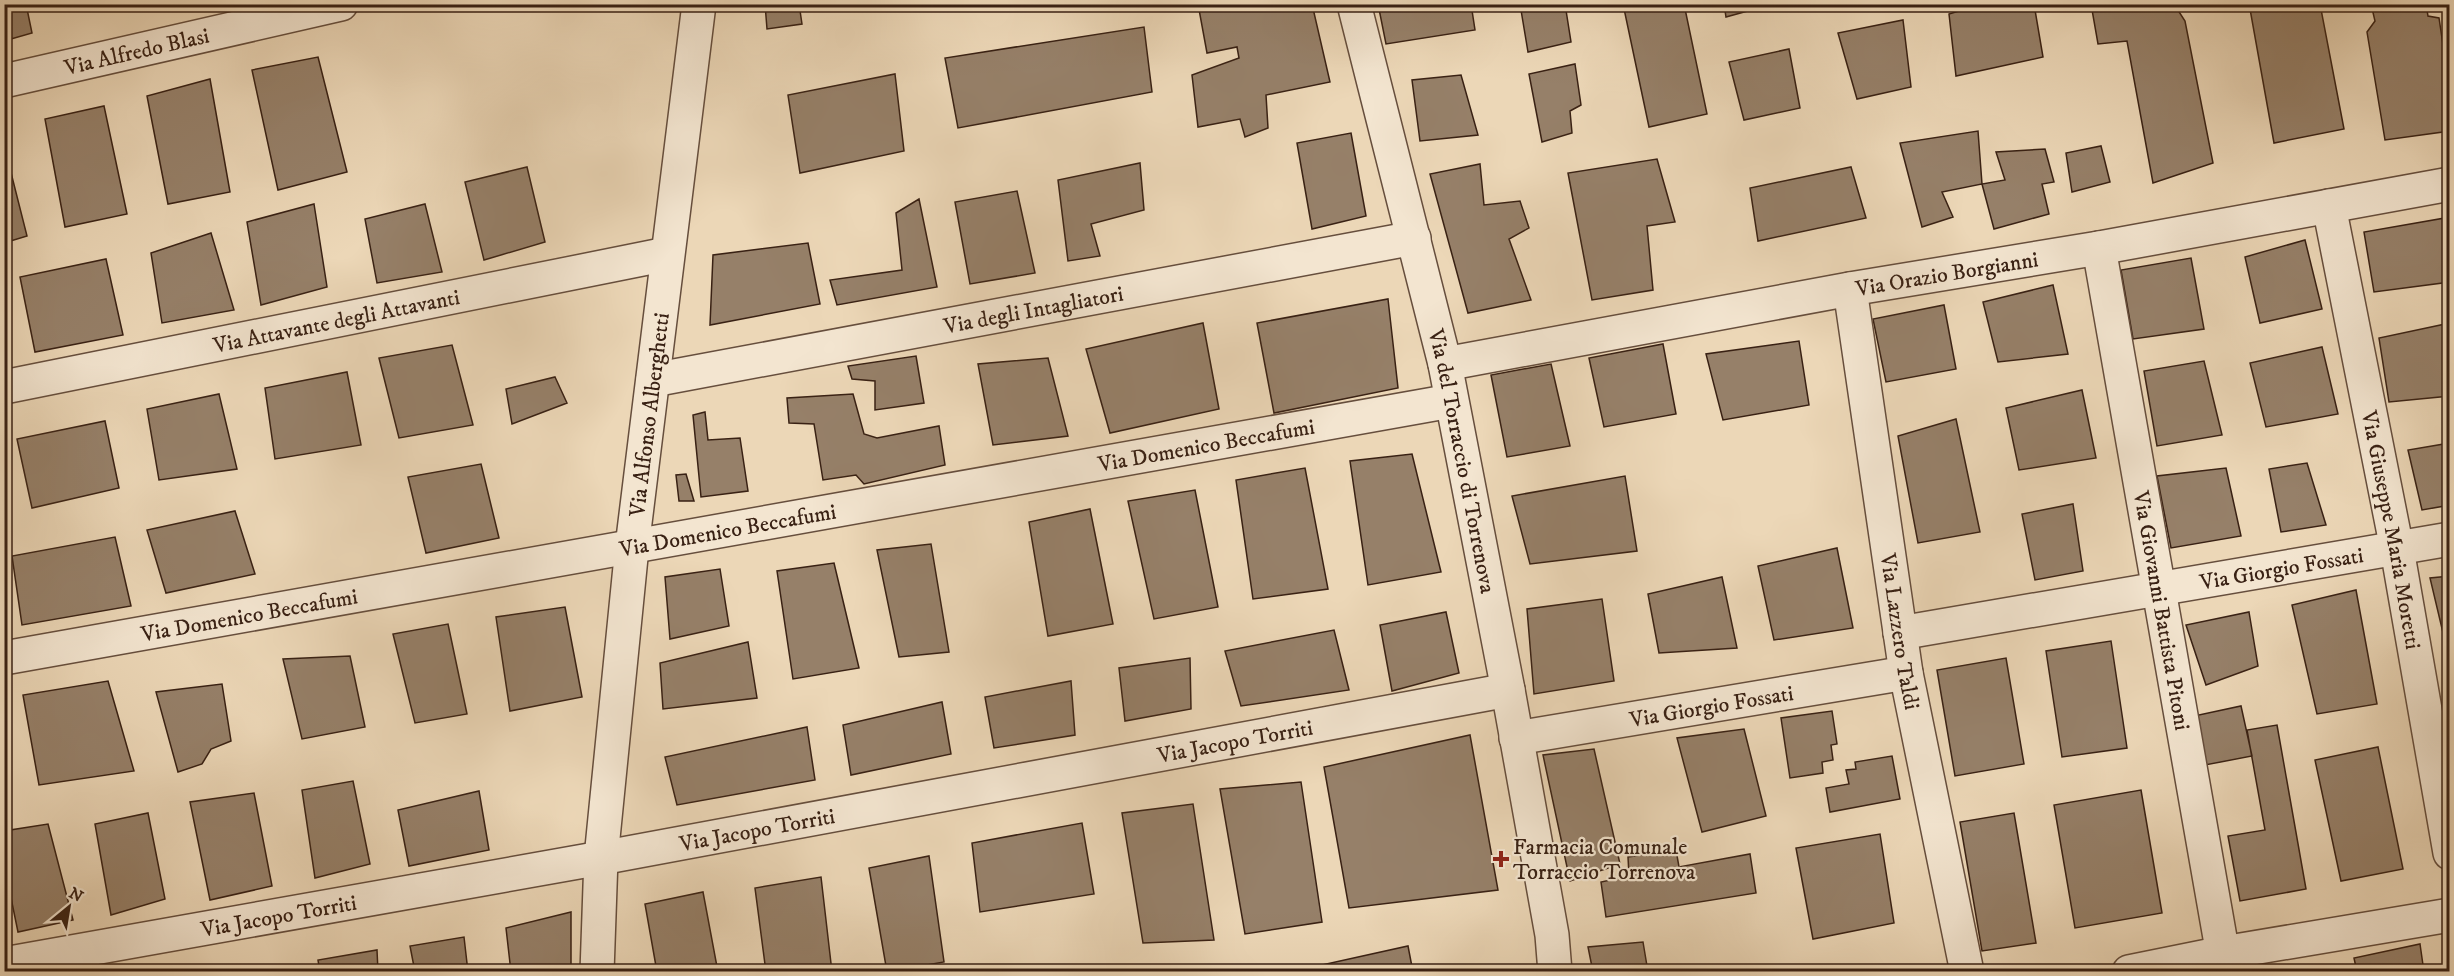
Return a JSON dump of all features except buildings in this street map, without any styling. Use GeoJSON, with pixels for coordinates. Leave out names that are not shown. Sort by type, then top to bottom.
{"type":"FeatureCollection","features":[{"type":"Feature","properties":{"kind":"street","name":"Via Alfredo Blasi"},"geometry":{"type":"LineString","coordinates":[[4,81],[341,4]]}},
{"type":"Feature","properties":{"kind":"street","name":"Via Alfonso Alberghetti"},"geometry":{"type":"LineString","coordinates":[[597,972],[601,858],[632,548],[699,4]]}},
{"type":"Feature","properties":{"kind":"street","name":"Via del Torraccio di Torrenova"},"geometry":{"type":"LineString","coordinates":[[1354,4],[1445,364],[1508,690],[1550,922],[1556,972]]}},
{"type":"Feature","properties":{"kind":"street","name":"Via Orazio Borgianni"},"geometry":{"type":"LineString","coordinates":[[1445,364],[1850,289],[2099,248],[2450,184]]}},
{"type":"Feature","properties":{"kind":"street","name":"Via Giuseppe Maria Moretti"},"geometry":{"type":"LineString","coordinates":[[2329,206],[2397,549],[2450,853]]}},
{"type":"Feature","properties":{"kind":"street","name":"Via degli Intagliatori"},"geometry":{"type":"LineString","coordinates":[[653,380],[1414,238]]}},
{"type":"Feature","properties":{"kind":"street","name":"Via Giovanni Battista Pitoni"},"geometry":{"type":"LineString","coordinates":[[2099,248],[2224,962]]}},
{"type":"Feature","properties":{"kind":"street","name":"Via Attavante degli Attavanti"},"geometry":{"type":"LineString","coordinates":[[4,387],[667,254]]}},
{"type":"Feature","properties":{"kind":"street","name":"Via Lazzero Taldi"},"geometry":{"type":"LineString","coordinates":[[1850,289],[1906,673],[1967,972]]}},
{"type":"Feature","properties":{"kind":"street","name":"Via Domenico Beccafumi"},"geometry":{"type":"LineString","coordinates":[[4,658],[1451,401]]}},
{"type":"Feature","properties":{"kind":"street","name":"Via Giorgio Fossati"},"geometry":{"type":"LineString","coordinates":[[1900,633],[2450,539]]}},
{"type":"Feature","properties":{"kind":"street","name":"Via Giorgio Fossati"},"geometry":{"type":"LineString","coordinates":[[1516,738],[1906,673]]}},
{"type":"Feature","properties":{"kind":"street","name":"Via Jacopo Torriti"},"geometry":{"type":"LineString","coordinates":[[4,964],[601,858],[1508,690]]}},
{"type":"Feature","properties":{"kind":"street"},"geometry":{"type":"LineString","coordinates":[[2129,972],[2224,962],[2450,915]]}},
{"type":"Feature","properties":{"kind":"place","name":"Farmacia Comunale Torraccio Torrenova"},"geometry":{"type":"Point","coordinates":[1501,859]}}]}
